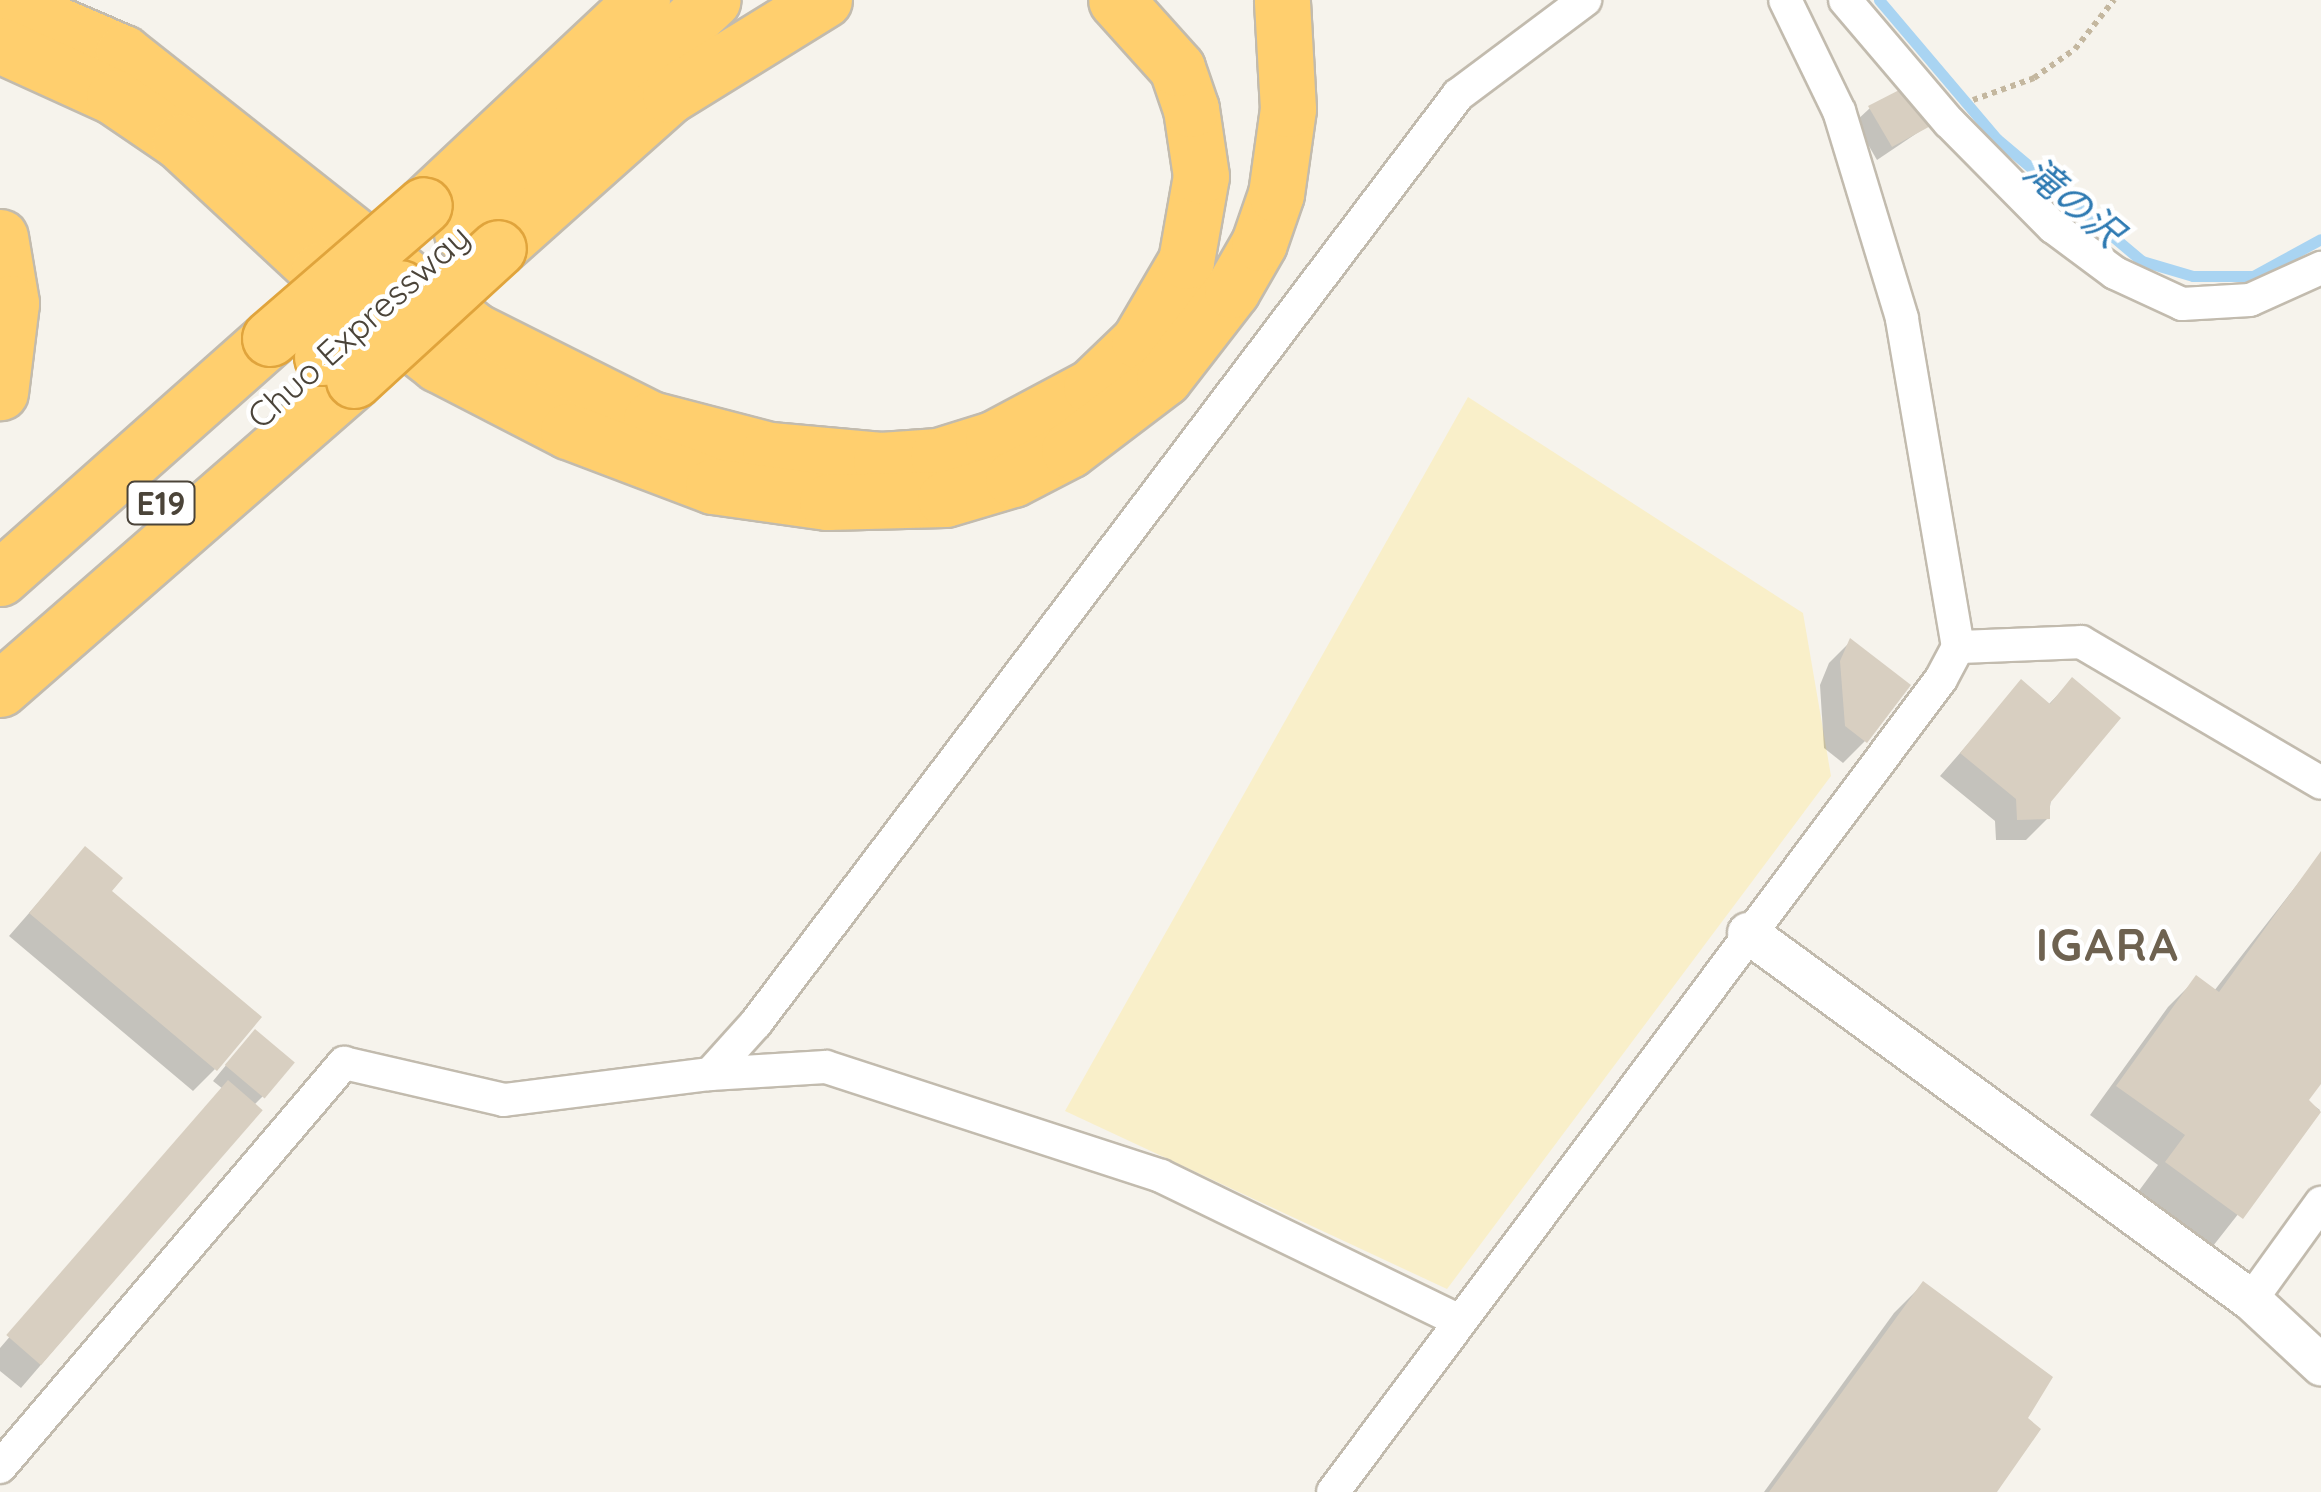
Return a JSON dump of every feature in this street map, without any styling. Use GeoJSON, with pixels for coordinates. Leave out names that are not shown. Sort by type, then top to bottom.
{"type":"FeatureCollection","features":[{"type":"Feature","properties":{"kind":"highway"},"geometry":{"type":"LineString","coordinates":[[0,0],[123,52],[474,332],[650,418],[770,450],[881,460],[938,456],[993,440],[1091,386],[1139,340],[1186,261],[1201,176],[1191,109],[1177,68],[1116,0]]}},
{"type":"Feature","properties":{"kind":"highway","name":"Chuo Expressway"},"geometry":{"type":"LineString","coordinates":[[462,229],[642,0]]}},
{"type":"Feature","properties":{"kind":"highway","name":"Chuo Expressway"},"geometry":{"type":"LineString","coordinates":[[0,578],[270,338],[462,229],[713,0]]}},
{"type":"Feature","properties":{"kind":"highway"},"geometry":{"type":"LineString","coordinates":[[0,689],[338,368],[462,229],[824,0]]}},
{"type":"Feature","properties":{"kind":"highway"},"geometry":{"type":"LineString","coordinates":[[0,45],[114,97],[180,142],[320,271],[438,364],[568,431],[713,486],[828,502],[945,499],[1013,479],[1069,450],[1164,378],[1232,290],[1259,243],[1276,194],[1288,109],[1282,0]]}},
{"type":"Feature","properties":{"kind":"highway"},"geometry":{"type":"LineString","coordinates":[[0,237],[12,303],[0,392]]}},
{"type":"Feature","properties":{"kind":"highway","name":"Chuo Expressway"},"geometry":{"type":"LineString","coordinates":[[0,650],[338,368]]}},
{"type":"Feature","properties":{"kind":"street"},"geometry":{"type":"LineString","coordinates":[[710,1074],[756,1022],[1458,95],[1585,0]]}},
{"type":"Feature","properties":{"kind":"street"},"geometry":{"type":"LineString","coordinates":[[1333,1492],[1941,679],[1958,647],[1902,318],[1839,111],[1785,0]]}},
{"type":"Feature","properties":{"kind":"street"},"geometry":{"type":"LineString","coordinates":[[1845,0],[1949,122],[2052,227],[2115,273],[2182,304],[2250,300],[2321,268]]}},
{"type":"Feature","properties":{"kind":"street"},"geometry":{"type":"LineString","coordinates":[[1958,647],[2081,642],[2321,783]]}},
{"type":"Feature","properties":{"kind":"street"},"geometry":{"type":"LineString","coordinates":[[1748,933],[2251,1300],[2321,1365]]}},
{"type":"Feature","properties":{"kind":"street"},"geometry":{"type":"LineString","coordinates":[[0,1467],[344,1063],[504,1100],[710,1074],[826,1068],[1161,1176],[1458,1320]]}},
{"type":"Feature","properties":{"kind":"street"},"geometry":{"type":"LineString","coordinates":[[2251,1300],[2321,1203]]}},
{"type":"Feature","properties":{"kind":"path"},"geometry":{"type":"LineString","coordinates":[[1978,96],[2048,69],[2075,50],[2114,0]]}},
{"type":"Feature","properties":{"kind":"sand"},"geometry":{"type":"Polygon","coordinates":[[[1468,397],[1803,613],[1831,776],[1447,1289],[1065,1111],[1468,397]]]}},
{"type":"Feature","properties":{"kind":"building"},"geometry":{"type":"Polygon","coordinates":[[[1907,86],[1936,123],[1892,147],[1868,106],[1907,86]]]}},
{"type":"Feature","properties":{"kind":"building"},"geometry":{"type":"Polygon","coordinates":[[[1850,638],[1911,685],[1867,743],[1845,726],[1840,661],[1850,638]]]}},
{"type":"Feature","properties":{"kind":"building"},"geometry":{"type":"Polygon","coordinates":[[[2072,677],[2121,718],[2050,803],[2050,819],[2017,820],[2016,799],[1960,753],[2021,679],[2050,704],[2072,677]]]}},
{"type":"Feature","properties":{"kind":"building"},"geometry":{"type":"Polygon","coordinates":[[[85,846],[123,878],[112,891],[262,1017],[217,1071],[29,913],[85,846]]]}},
{"type":"Feature","properties":{"kind":"building"},"geometry":{"type":"Polygon","coordinates":[[[2321,851],[2321,1084],[2309,1100],[2321,1112],[2243,1219],[2165,1162],[2185,1135],[2116,1086],[2196,975],[2219,992],[2321,851]]]}},
{"type":"Feature","properties":{"kind":"building"},"geometry":{"type":"Polygon","coordinates":[[[255,1029],[295,1062],[265,1098],[225,1065],[255,1029]]]}},
{"type":"Feature","properties":{"kind":"building"},"geometry":{"type":"Polygon","coordinates":[[[228,1080],[263,1110],[41,1365],[6,1335],[228,1080]]]}},
{"type":"Feature","properties":{"kind":"building"},"geometry":{"type":"Polygon","coordinates":[[[1923,1281],[2053,1377],[2028,1418],[2041,1429],[1997,1492],[1769,1492],[1923,1281]]]}},
{"type":"Feature","properties":{"kind":"waterway","name":"滝の沢"},"geometry":{"type":"LineString","coordinates":[[1879,0],[1997,139],[2142,261],[2193,276],[2253,276],[2321,239]]}},
{"type":"Feature","properties":{"kind":"district","name":"IGARA"},"geometry":{"type":"Point","coordinates":[2108,945]}}]}
